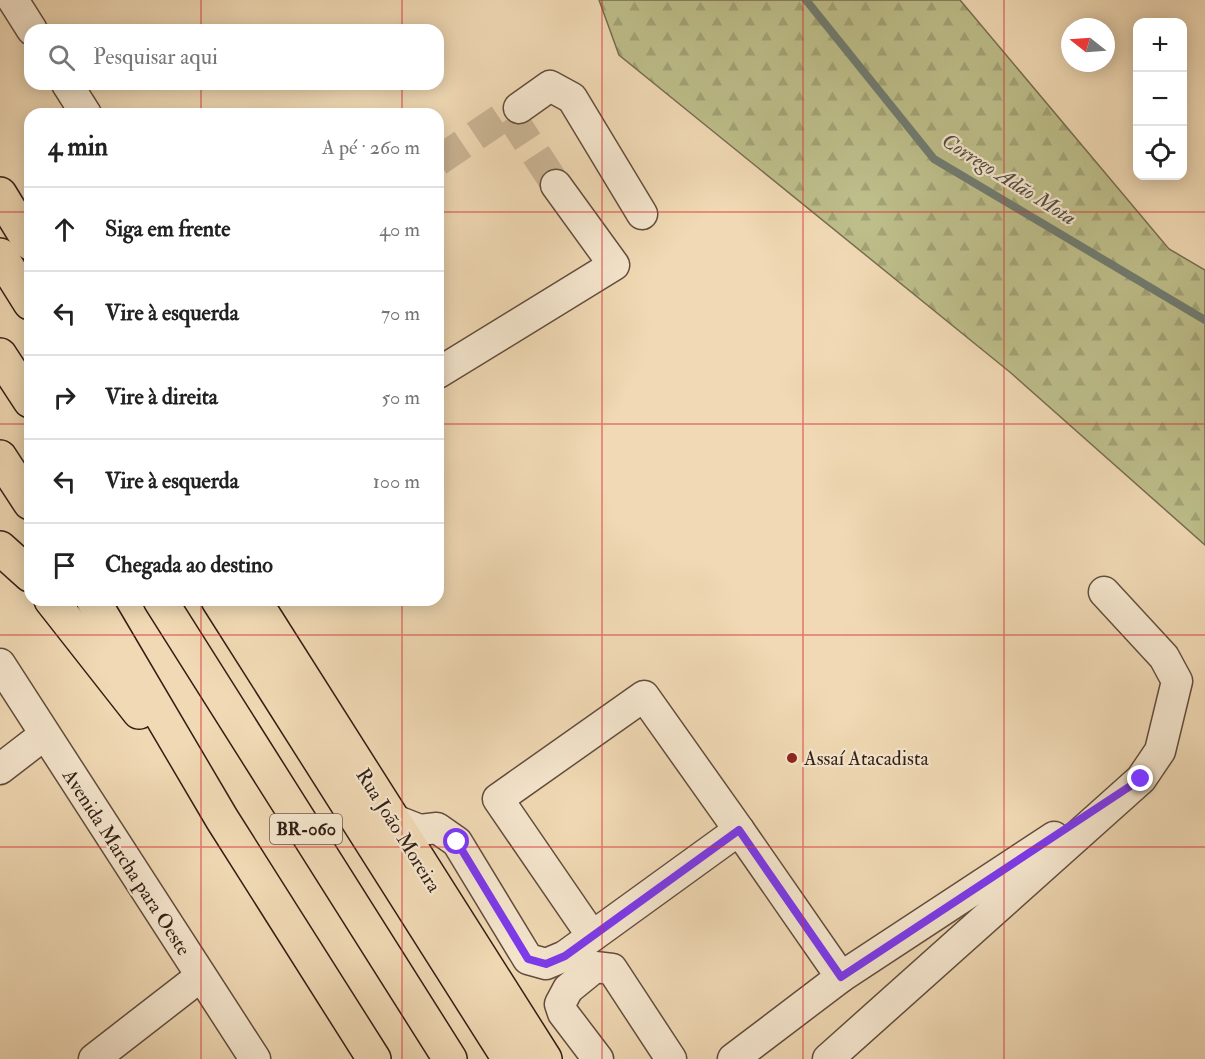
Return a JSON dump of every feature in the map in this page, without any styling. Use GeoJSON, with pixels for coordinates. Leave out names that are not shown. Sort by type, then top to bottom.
{"type":"FeatureCollection","features":[{"type":"Feature","properties":{"kind":"main road"},"geometry":{"type":"LineString","coordinates":[[0,255],[24,293]]}},
{"type":"Feature","properties":{"kind":"main road"},"geometry":{"type":"LineString","coordinates":[[0,355],[24,391]]}},
{"type":"Feature","properties":{"kind":"main road"},"geometry":{"type":"LineString","coordinates":[[0,457],[24,494]]}},
{"type":"Feature","properties":{"kind":"main road"},"geometry":{"type":"LineString","coordinates":[[0,548],[24,570]]}},
{"type":"Feature","properties":{"kind":"main road"},"geometry":{"type":"LineString","coordinates":[[56,606],[222,819]]}},
{"type":"Feature","properties":{"kind":"main road","name":"BR-060"},"geometry":{"type":"LineString","coordinates":[[97,606],[222,819],[374,1059]]}},
{"type":"Feature","properties":{"kind":"main road","name":"BR-060"},"geometry":{"type":"LineString","coordinates":[[164,606],[450,1059]]}},
{"type":"Feature","properties":{"kind":"main road","name":"Rua João Moreira"},"geometry":{"type":"LineString","coordinates":[[222,606],[509,1059]]}},
{"type":"Feature","properties":{"kind":"main road","name":"Rua João Moreira"},"geometry":{"type":"LineString","coordinates":[[258,606],[545,1059]]}},
{"type":"Feature","properties":{"kind":"street"},"geometry":{"type":"LineString","coordinates":[[13,0],[28,24]]}},
{"type":"Feature","properties":{"kind":"street"},"geometry":{"type":"LineString","coordinates":[[519,108],[550,86],[572,98],[642,214]]}},
{"type":"Feature","properties":{"kind":"street"},"geometry":{"type":"LineString","coordinates":[[71,90],[82,108]]}},
{"type":"Feature","properties":{"kind":"street"},"geometry":{"type":"LineString","coordinates":[[444,370],[614,265],[556,185]]}},
{"type":"Feature","properties":{"kind":"street"},"geometry":{"type":"LineString","coordinates":[[828,1059],[1141,779],[1160,751],[1177,681],[1164,657],[1104,592]]}},
{"type":"Feature","properties":{"kind":"street","name":"Avenida Marcha para Oeste"},"geometry":{"type":"LineString","coordinates":[[0,664],[255,1059]]}},
{"type":"Feature","properties":{"kind":"street"},"geometry":{"type":"LineString","coordinates":[[592,936],[498,799],[644,696],[841,977]]}},
{"type":"Feature","properties":{"kind":"street"},"geometry":{"type":"LineString","coordinates":[[0,769],[44,735]]}},
{"type":"Feature","properties":{"kind":"street"},"geometry":{"type":"LineString","coordinates":[[733,1059],[841,977],[1141,779]]}},
{"type":"Feature","properties":{"kind":"street"},"geometry":{"type":"LineString","coordinates":[[392,819],[420,830],[436,828],[457,842],[528,959],[546,964],[565,956],[739,830]]}},
{"type":"Feature","properties":{"kind":"street"},"geometry":{"type":"LineString","coordinates":[[598,1059],[563,1013],[560,1004],[568,988],[595,967],[612,969],[670,1059]]}},
{"type":"Feature","properties":{"kind":"street"},"geometry":{"type":"LineString","coordinates":[[94,1059],[201,976]]}},
{"type":"Feature","properties":{"kind":"green space"},"geometry":{"type":"Polygon","coordinates":[[[599,0],[960,0],[1169,249],[1205,270],[1205,545],[1011,373],[619,55],[599,0]]]}},
{"type":"Feature","properties":{"kind":"waterway","name":"Corrego Adão Mota"},"geometry":{"type":"LineString","coordinates":[[806,0],[934,159],[1205,320]]}},
{"type":"Feature","properties":{"kind":"tunnel"},"geometry":{"type":"LineString","coordinates":[[444,157],[509,113],[556,185]]}},
{"type":"Feature","properties":{"kind":"place","name":"Assaí Atacadista"},"geometry":{"type":"Point","coordinates":[792,758]}},
{"type":"Feature","properties":{"kind":"route"},"geometry":{"type":"LineString","coordinates":[[457,842],[528,959],[546,964],[565,956],[739,830],[841,977],[1141,779]]}}]}
